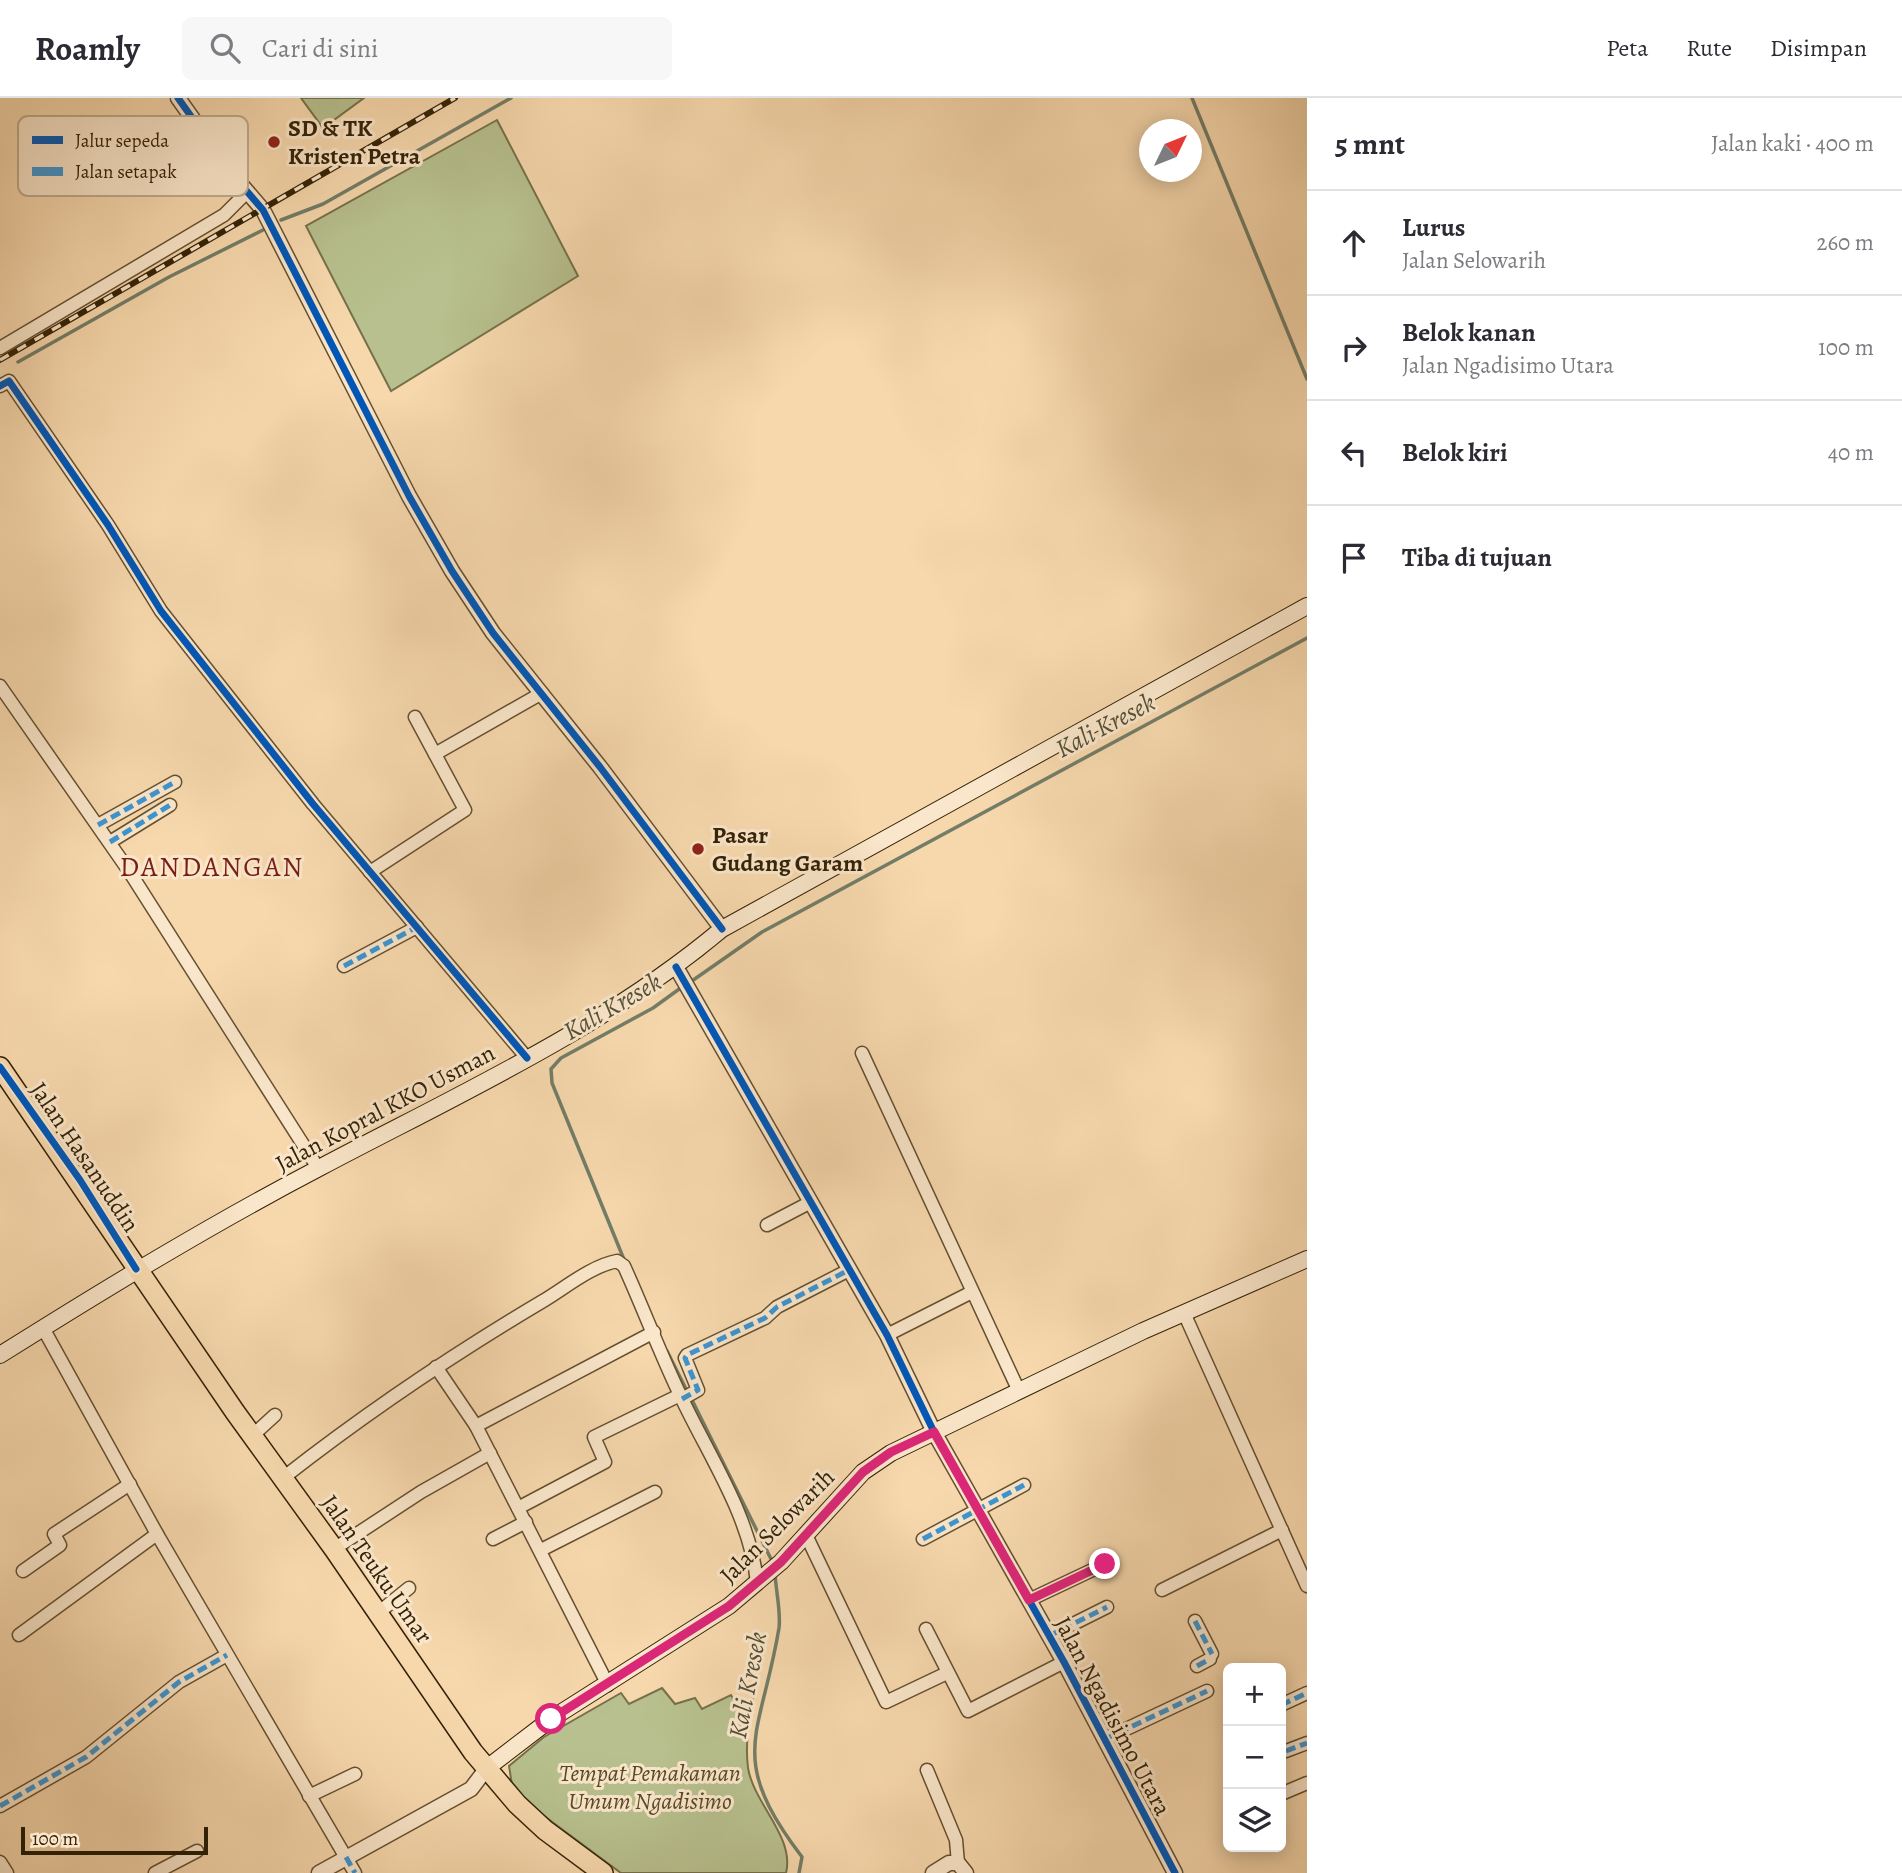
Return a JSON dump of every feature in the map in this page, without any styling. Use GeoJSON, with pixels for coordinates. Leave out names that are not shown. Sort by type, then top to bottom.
{"type":"FeatureCollection","features":[{"type":"Feature","properties":{"kind":"main road","name":"Jalan Kopral KKO Usman"},"geometry":{"type":"LineString","coordinates":[[0,1355],[136,1269],[318,1168],[682,976],[722,929],[1307,606]]}},
{"type":"Feature","properties":{"kind":"main road","name":"Jalan Hasanuddin"},"geometry":{"type":"LineString","coordinates":[[0,1067],[80,1180],[136,1269]]}},
{"type":"Feature","properties":{"kind":"main road","name":"Jalan Selowarih"},"geometry":{"type":"LineString","coordinates":[[487,1768],[551,1719],[720,1612],[760,1581],[870,1466],[891,1452],[1018,1389],[1184,1312],[1307,1259]]}},
{"type":"Feature","properties":{"kind":"main road","name":"Jalan Teuku Umar"},"geometry":{"type":"LineString","coordinates":[[136,1269],[487,1768],[517,1804],[545,1830],[603,1873]]}},
{"type":"Feature","properties":{"kind":"street"},"geometry":{"type":"LineString","coordinates":[[178,98],[191,116]]}},
{"type":"Feature","properties":{"kind":"street"},"geometry":{"type":"LineString","coordinates":[[248,193],[263,210],[280,241],[409,496],[452,571],[493,633],[722,929]]}},
{"type":"Feature","properties":{"kind":"street"},"geometry":{"type":"LineString","coordinates":[[0,348],[224,215],[243,196]]}},
{"type":"Feature","properties":{"kind":"street"},"geometry":{"type":"LineString","coordinates":[[0,386],[9,381],[102,515],[161,611],[370,872],[527,1058]]}},
{"type":"Feature","properties":{"kind":"street"},"geometry":{"type":"LineString","coordinates":[[0,686],[110,842],[187,958],[227,1028],[318,1168]]}},
{"type":"Feature","properties":{"kind":"street"},"geometry":{"type":"LineString","coordinates":[[435,754],[542,693]]}},
{"type":"Feature","properties":{"kind":"street"},"geometry":{"type":"LineString","coordinates":[[370,872],[465,810],[415,717]]}},
{"type":"Feature","properties":{"kind":"street"},"geometry":{"type":"LineString","coordinates":[[98,825],[175,782]]}},
{"type":"Feature","properties":{"kind":"street"},"geometry":{"type":"LineString","coordinates":[[110,842],[170,805]]}},
{"type":"Feature","properties":{"kind":"street"},"geometry":{"type":"LineString","coordinates":[[344,965],[417,927]]}},
{"type":"Feature","properties":{"kind":"street","name":"Jalan Ngadisimo Utara"},"geometry":{"type":"LineString","coordinates":[[682,976],[809,1203],[887,1335],[934,1432],[1064,1662],[1175,1873]]}},
{"type":"Feature","properties":{"kind":"street"},"geometry":{"type":"LineString","coordinates":[[862,1053],[1018,1389]]}},
{"type":"Feature","properties":{"kind":"street"},"geometry":{"type":"LineString","coordinates":[[766,1225],[809,1203]]}},
{"type":"Feature","properties":{"kind":"street"},"geometry":{"type":"LineString","coordinates":[[283,1478],[355,1421],[436,1367],[586,1275],[617,1261],[624,1266],[682,1397],[741,1520],[760,1581]]}},
{"type":"Feature","properties":{"kind":"street"},"geometry":{"type":"LineString","coordinates":[[518,1508],[605,1462],[594,1437],[697,1392],[685,1359],[687,1355],[765,1318],[777,1307],[849,1270]]}},
{"type":"Feature","properties":{"kind":"street"},"geometry":{"type":"LineString","coordinates":[[887,1335],[972,1292]]}},
{"type":"Feature","properties":{"kind":"street"},"geometry":{"type":"LineString","coordinates":[[1184,1312],[1307,1586]]}},
{"type":"Feature","properties":{"kind":"street"},"geometry":{"type":"LineString","coordinates":[[43,1328],[157,1534],[355,1873]]}},
{"type":"Feature","properties":{"kind":"street"},"geometry":{"type":"LineString","coordinates":[[476,1426],[654,1332]]}},
{"type":"Feature","properties":{"kind":"street"},"geometry":{"type":"LineString","coordinates":[[436,1367],[476,1426],[608,1685]]}},
{"type":"Feature","properties":{"kind":"street"},"geometry":{"type":"LineString","coordinates":[[252,1436],[275,1415]]}},
{"type":"Feature","properties":{"kind":"street"},"geometry":{"type":"LineString","coordinates":[[334,1549],[421,1492],[490,1453]]}},
{"type":"Feature","properties":{"kind":"street"},"geometry":{"type":"LineString","coordinates":[[23,1572],[61,1545],[54,1534],[130,1484]]}},
{"type":"Feature","properties":{"kind":"street"},"geometry":{"type":"LineString","coordinates":[[923,1539],[1024,1485]]}},
{"type":"Feature","properties":{"kind":"street"},"geometry":{"type":"LineString","coordinates":[[541,1550],[655,1492]]}},
{"type":"Feature","properties":{"kind":"street"},"geometry":{"type":"LineString","coordinates":[[493,1539],[526,1522]]}},
{"type":"Feature","properties":{"kind":"street"},"geometry":{"type":"LineString","coordinates":[[1162,1590],[1282,1530]]}},
{"type":"Feature","properties":{"kind":"street"},"geometry":{"type":"LineString","coordinates":[[19,1635],[157,1534]]}},
{"type":"Feature","properties":{"kind":"street"},"geometry":{"type":"LineString","coordinates":[[806,1535],[886,1702],[947,1673]]}},
{"type":"Feature","properties":{"kind":"street"},"geometry":{"type":"LineString","coordinates":[[1029,1600],[1105,1564]]}},
{"type":"Feature","properties":{"kind":"street"},"geometry":{"type":"LineString","coordinates":[[378,1613],[409,1588]]}},
{"type":"Feature","properties":{"kind":"street"},"geometry":{"type":"LineString","coordinates":[[1049,1636],[1107,1607]]}},
{"type":"Feature","properties":{"kind":"street"},"geometry":{"type":"LineString","coordinates":[[1195,1621],[1211,1657],[1197,1666]]}},
{"type":"Feature","properties":{"kind":"street"},"geometry":{"type":"LineString","coordinates":[[926,1629],[965,1708],[971,1711],[1064,1662]]}},
{"type":"Feature","properties":{"kind":"street"},"geometry":{"type":"LineString","coordinates":[[0,1806],[86,1756],[179,1682],[228,1655]]}},
{"type":"Feature","properties":{"kind":"street"},"geometry":{"type":"LineString","coordinates":[[1105,1739],[1207,1691]]}},
{"type":"Feature","properties":{"kind":"street"},"geometry":{"type":"LineString","coordinates":[[1286,1703],[1307,1693]]}},
{"type":"Feature","properties":{"kind":"street"},"geometry":{"type":"LineString","coordinates":[[1286,1751],[1307,1743]]}},
{"type":"Feature","properties":{"kind":"street"},"geometry":{"type":"LineString","coordinates":[[319,1873],[471,1789],[487,1768]]}},
{"type":"Feature","properties":{"kind":"street"},"geometry":{"type":"LineString","coordinates":[[927,1770],[956,1840],[962,1868]]}},
{"type":"Feature","properties":{"kind":"street"},"geometry":{"type":"LineString","coordinates":[[310,1796],[355,1774]]}},
{"type":"Feature","properties":{"kind":"street"},"geometry":{"type":"LineString","coordinates":[[1286,1792],[1307,1783]]}},
{"type":"Feature","properties":{"kind":"street"},"geometry":{"type":"LineString","coordinates":[[155,1873],[197,1851]]}},
{"type":"Feature","properties":{"kind":"street"},"geometry":{"type":"LineString","coordinates":[[0,1861],[7,1873]]}},
{"type":"Feature","properties":{"kind":"street"},"geometry":{"type":"LineString","coordinates":[[933,1873],[949,1863],[962,1868]]}},
{"type":"Feature","properties":{"kind":"green space"},"geometry":{"type":"Polygon","coordinates":[[[301,98],[364,98],[323,128],[301,98]]]}},
{"type":"Feature","properties":{"kind":"green space"},"geometry":{"type":"Polygon","coordinates":[[[497,120],[578,276],[391,391],[306,226],[497,120]]]}},
{"type":"Feature","properties":{"kind":"green space","name":"Tempat Pemakaman Umum Ngadisimo"},"geometry":{"type":"Polygon","coordinates":[[[662,1688],[675,1704],[695,1698],[702,1709],[731,1695],[736,1704],[753,1698],[747,1741],[748,1768],[758,1795],[785,1846],[786,1873],[621,1873],[528,1804],[512,1785],[509,1766],[544,1737],[621,1693],[629,1704],[662,1688]]]}},
{"type":"Feature","properties":{"kind":"waterway"},"geometry":{"type":"LineString","coordinates":[[281,220],[323,204],[511,98]]}},
{"type":"Feature","properties":{"kind":"waterway","name":"Kali Kresek"},"geometry":{"type":"LineString","coordinates":[[1192,98],[1307,379]]}},
{"type":"Feature","properties":{"kind":"waterway"},"geometry":{"type":"LineString","coordinates":[[18,362],[169,277],[263,230]]}},
{"type":"Feature","properties":{"kind":"waterway","name":"Kali Kresek"},"geometry":{"type":"LineString","coordinates":[[689,983],[762,932],[1307,638]]}},
{"type":"Feature","properties":{"kind":"waterway","name":"Kali Kresek"},"geometry":{"type":"LineString","coordinates":[[625,1262],[552,1083],[551,1069],[561,1058],[653,1008],[682,987]]}},
{"type":"Feature","properties":{"kind":"waterway","name":"Kali Kresek"},"geometry":{"type":"LineString","coordinates":[[667,1351],[687,1391]]}},
{"type":"Feature","properties":{"kind":"waterway","name":"Kali Kresek"},"geometry":{"type":"LineString","coordinates":[[691,1398],[773,1563]]}},
{"type":"Feature","properties":{"kind":"waterway","name":"Kali Kresek"},"geometry":{"type":"LineString","coordinates":[[775,1574],[779,1628],[758,1722],[756,1769],[763,1794],[778,1823],[802,1857],[799,1873]]}},
{"type":"Feature","properties":{"kind":"railway"},"geometry":{"type":"LineString","coordinates":[[0,360],[455,98]]}},
{"type":"Feature","properties":{"kind":"marked path"},"geometry":{"type":"LineString","coordinates":[[98,825],[175,782]]}},
{"type":"Feature","properties":{"kind":"marked path"},"geometry":{"type":"LineString","coordinates":[[110,842],[170,805]]}},
{"type":"Feature","properties":{"kind":"marked path"},"geometry":{"type":"LineString","coordinates":[[344,966],[417,927]]}},
{"type":"Feature","properties":{"kind":"marked path"},"geometry":{"type":"LineString","coordinates":[[682,1399],[698,1390],[685,1358],[687,1355],[765,1318],[777,1307],[849,1270]]}},
{"type":"Feature","properties":{"kind":"marked path"},"geometry":{"type":"LineString","coordinates":[[923,1539],[1024,1485]]}},
{"type":"Feature","properties":{"kind":"marked path"},"geometry":{"type":"LineString","coordinates":[[1029,1600],[1105,1564]]}},
{"type":"Feature","properties":{"kind":"marked path"},"geometry":{"type":"LineString","coordinates":[[1049,1636],[1107,1607]]}},
{"type":"Feature","properties":{"kind":"marked path"},"geometry":{"type":"LineString","coordinates":[[1195,1621],[1212,1654]]}},
{"type":"Feature","properties":{"kind":"marked path"},"geometry":{"type":"LineString","coordinates":[[0,1806],[86,1757],[179,1682],[227,1655]]}},
{"type":"Feature","properties":{"kind":"marked path"},"geometry":{"type":"LineString","coordinates":[[1197,1666],[1210,1659]]}},
{"type":"Feature","properties":{"kind":"marked path"},"geometry":{"type":"LineString","coordinates":[[1105,1739],[1207,1691]]}},
{"type":"Feature","properties":{"kind":"marked path"},"geometry":{"type":"LineString","coordinates":[[1286,1703],[1307,1693]]}},
{"type":"Feature","properties":{"kind":"marked path"},"geometry":{"type":"LineString","coordinates":[[1286,1751],[1307,1743]]}},
{"type":"Feature","properties":{"kind":"marked path"},"geometry":{"type":"LineString","coordinates":[[346,1857],[355,1873]]}},
{"type":"Feature","properties":{"kind":"cycle path"},"geometry":{"type":"LineString","coordinates":[[178,98],[191,116]]}},
{"type":"Feature","properties":{"kind":"cycle path"},"geometry":{"type":"LineString","coordinates":[[248,193],[263,210],[409,496],[452,571],[493,633],[600,767],[722,929]]}},
{"type":"Feature","properties":{"kind":"cycle path"},"geometry":{"type":"LineString","coordinates":[[0,386],[9,381],[108,525],[161,611],[313,804],[527,1058]]}},
{"type":"Feature","properties":{"kind":"cycle path"},"geometry":{"type":"LineString","coordinates":[[676,967],[887,1335],[934,1432],[1064,1662],[1175,1873]]}},
{"type":"Feature","properties":{"kind":"cycle path"},"geometry":{"type":"LineString","coordinates":[[0,1067],[80,1180],[136,1269]]}},
{"type":"Feature","properties":{"kind":"place","name":"SD & TK Kristen Petra"},"geometry":{"type":"Point","coordinates":[274,142]}},
{"type":"Feature","properties":{"kind":"place","name":"Pasar Gudang Garam"},"geometry":{"type":"Point","coordinates":[698,849]}},
{"type":"Feature","properties":{"kind":"district","name":"DANDANGAN"},"geometry":{"type":"Point","coordinates":[212,866]}},
{"type":"Feature","properties":{"kind":"route"},"geometry":{"type":"LineString","coordinates":[[551,1719],[729,1606],[781,1562],[863,1472],[891,1452],[934,1432],[1029,1600],[1105,1564]]}}]}
